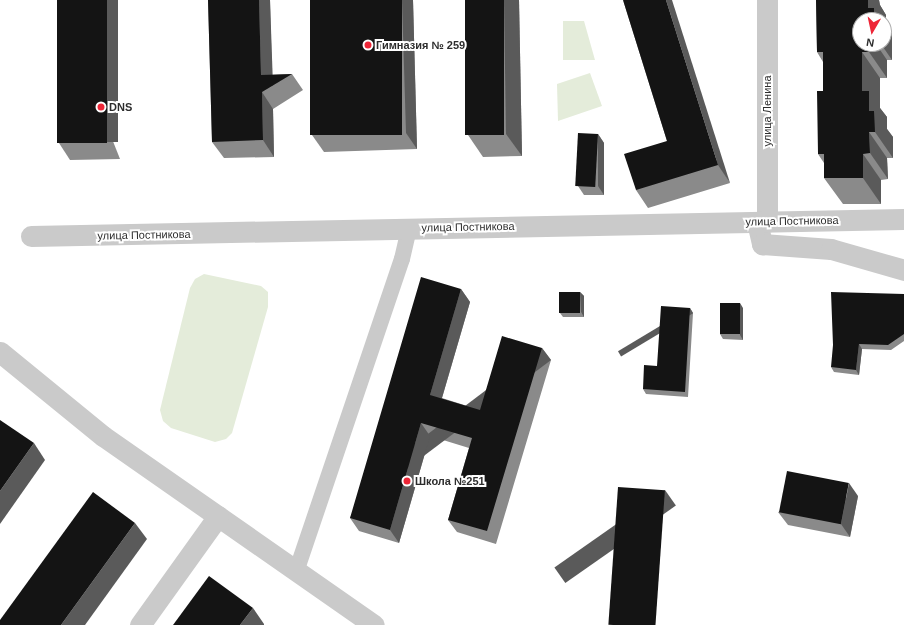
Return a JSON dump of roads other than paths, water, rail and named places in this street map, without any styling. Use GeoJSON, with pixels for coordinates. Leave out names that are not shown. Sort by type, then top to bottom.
{"type":"FeatureCollection","features":[{"type":"Feature","properties":{"kind":"street","name":"улица Ленина"},"geometry":{"type":"LineString","coordinates":[[767,0],[762,244],[819,247],[904,270]]}},
{"type":"Feature","properties":{"kind":"street","name":"улица Постникова"},"geometry":{"type":"LineString","coordinates":[[31,236],[155,235],[409,228],[904,219]]}},
{"type":"Feature","properties":{"kind":"street"},"geometry":{"type":"LineString","coordinates":[[296,572],[402,259],[409,228]]}},
{"type":"Feature","properties":{"kind":"street"},"geometry":{"type":"LineString","coordinates":[[0,352],[103,436],[374,625]]}},
{"type":"Feature","properties":{"kind":"street"},"geometry":{"type":"LineString","coordinates":[[140,625],[218,516]]}},
{"type":"Feature","properties":{"kind":"place","name":"Гимназия № 259"},"geometry":{"type":"Point","coordinates":[368,45]}},
{"type":"Feature","properties":{"kind":"place","name":"DNS"},"geometry":{"type":"Point","coordinates":[101,107]}},
{"type":"Feature","properties":{"kind":"place","name":"Школа №251"},"geometry":{"type":"Point","coordinates":[407,481]}}]}
